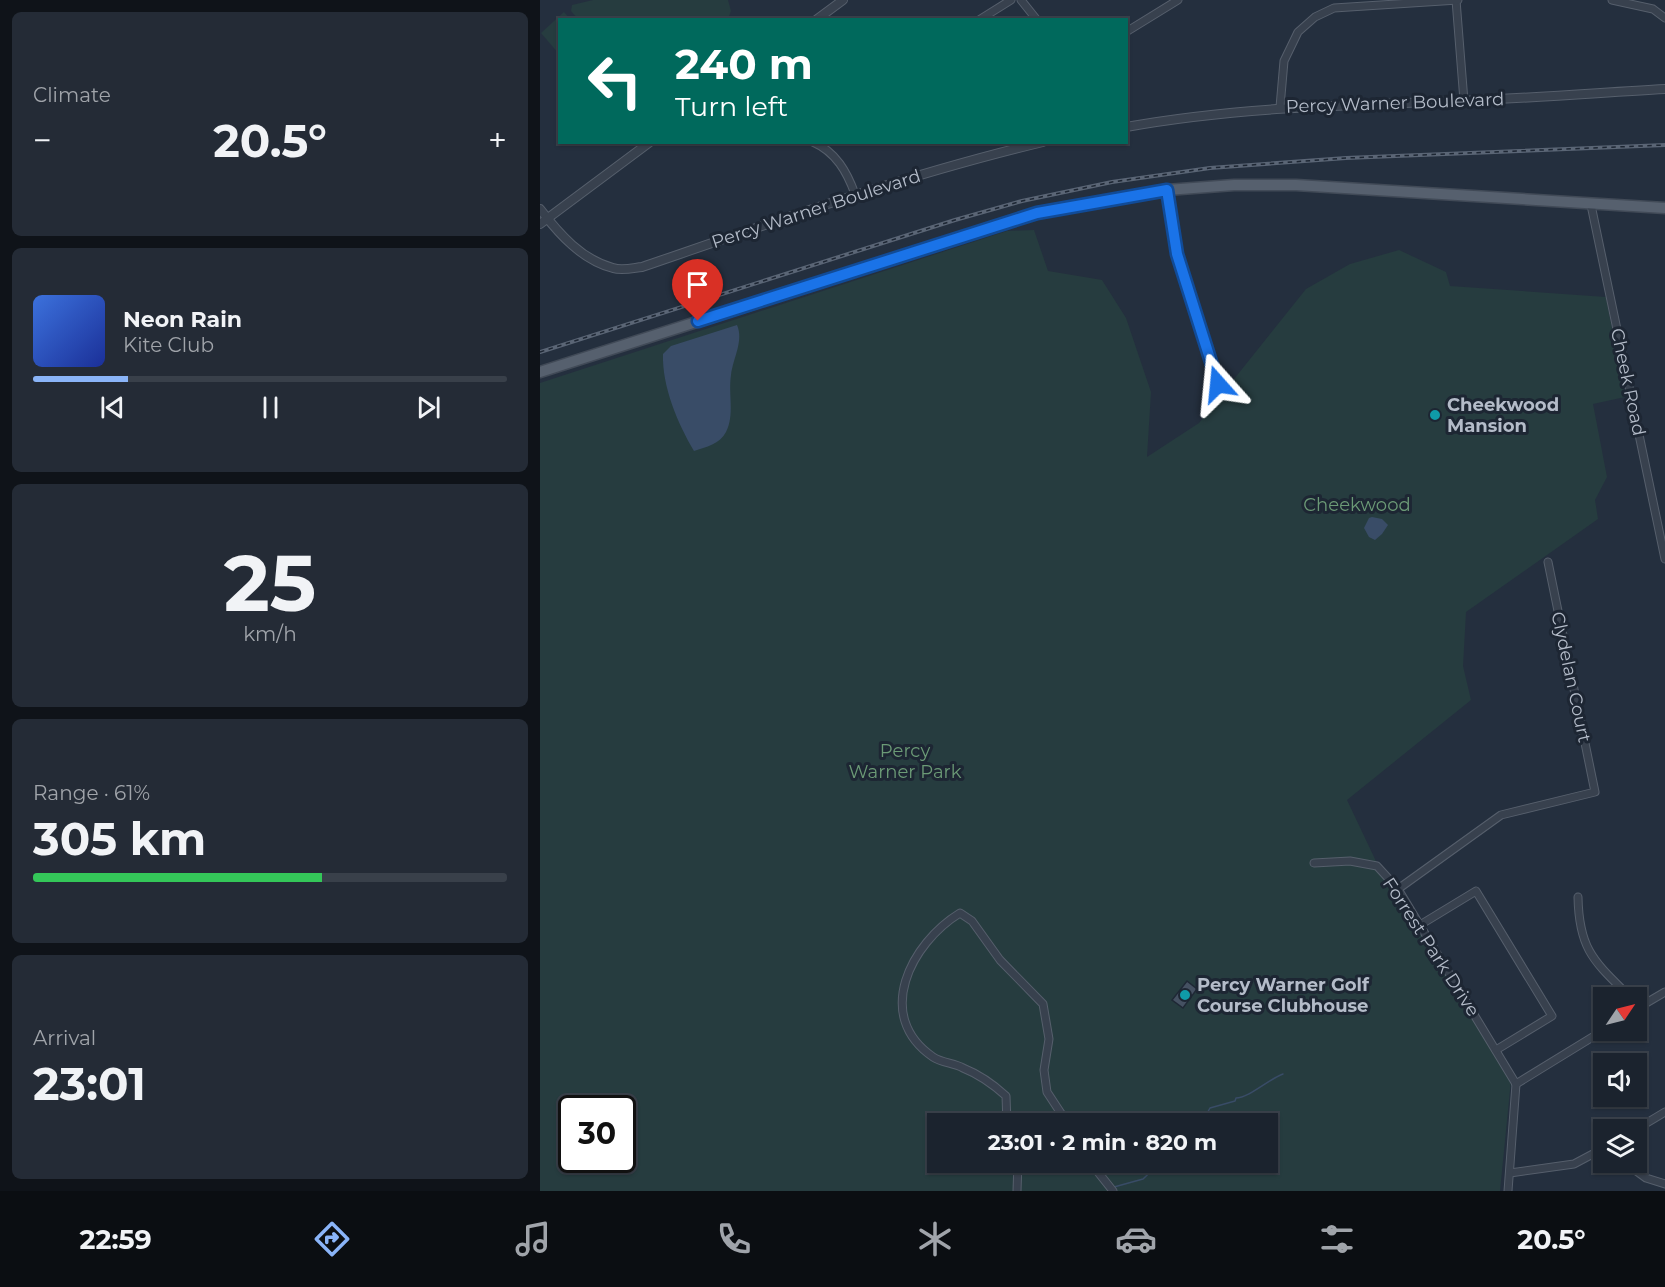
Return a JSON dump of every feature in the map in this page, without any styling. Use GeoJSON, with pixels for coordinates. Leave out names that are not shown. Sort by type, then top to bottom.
{"type":"FeatureCollection","features":[{"type":"Feature","properties":{"kind":"main road"},"geometry":{"type":"LineString","coordinates":[[540,372],[1037,213],[1167,190],[1234,185],[1296,185],[1665,208]]}},
{"type":"Feature","properties":{"kind":"street"},"geometry":{"type":"LineString","coordinates":[[819,18],[843,0]]}},
{"type":"Feature","properties":{"kind":"street"},"geometry":{"type":"LineString","coordinates":[[982,18],[1011,0]]}},
{"type":"Feature","properties":{"kind":"street"},"geometry":{"type":"LineString","coordinates":[[1021,0],[1035,18]]}},
{"type":"Feature","properties":{"kind":"street"},"geometry":{"type":"LineString","coordinates":[[1128,31],[1178,0]]}},
{"type":"Feature","properties":{"kind":"street"},"geometry":{"type":"LineString","coordinates":[[1280,107],[1284,60],[1298,32],[1315,17],[1334,8],[1456,0],[1464,101]]}},
{"type":"Feature","properties":{"kind":"street"},"geometry":{"type":"LineString","coordinates":[[1612,0],[1653,9],[1665,18]]}},
{"type":"Feature","properties":{"kind":"street","name":"Percy Warner Boulevard"},"geometry":{"type":"LineString","coordinates":[[1128,126],[1172,118],[1280,107],[1464,101],[1665,89]]}},
{"type":"Feature","properties":{"kind":"street"},"geometry":{"type":"LineString","coordinates":[[544,222],[647,144]]}},
{"type":"Feature","properties":{"kind":"street"},"geometry":{"type":"LineString","coordinates":[[820,144],[835,157],[847,174],[855,194]]}},
{"type":"Feature","properties":{"kind":"street","name":"Percy Warner Boulevard"},"geometry":{"type":"LineString","coordinates":[[540,209],[544,222],[592,260],[615,269],[642,267],[855,194],[959,162],[1035,144]]}},
{"type":"Feature","properties":{"kind":"street"},"geometry":{"type":"LineString","coordinates":[[1167,190],[1177,254],[1218,384]]}},
{"type":"Feature","properties":{"kind":"street","name":"Cheek Road"},"geometry":{"type":"LineString","coordinates":[[1591,205],[1665,559]]}},
{"type":"Feature","properties":{"kind":"street","name":"Clydelan Court"},"geometry":{"type":"LineString","coordinates":[[1398,889],[1501,815],[1595,792],[1548,562]]}},
{"type":"Feature","properties":{"kind":"street","name":"Forrest Park Drive"},"geometry":{"type":"LineString","coordinates":[[1314,863],[1350,861],[1377,866],[1398,889],[1516,1084]]}},
{"type":"Feature","properties":{"kind":"street"},"geometry":{"type":"LineString","coordinates":[[1420,925],[1476,891],[1552,1016],[1496,1050]]}},
{"type":"Feature","properties":{"kind":"street"},"geometry":{"type":"LineString","coordinates":[[1578,897],[1578,923],[1592,960],[1620,987]]}},
{"type":"Feature","properties":{"kind":"street"},"geometry":{"type":"LineString","coordinates":[[1007,1113],[1006,1096],[998,1089],[963,1068],[935,1058],[914,1041],[906,1028],[902,989],[916,959],[934,934],[960,913],[972,921],[1000,960],[1043,1004],[1048,1040],[1044,1070],[1047,1092],[1061,1113]]}},
{"type":"Feature","properties":{"kind":"street"},"geometry":{"type":"LineString","coordinates":[[1647,1001],[1665,992]]}},
{"type":"Feature","properties":{"kind":"street"},"geometry":{"type":"LineString","coordinates":[[1508,1191],[1516,1084],[1593,1037]]}},
{"type":"Feature","properties":{"kind":"street"},"geometry":{"type":"LineString","coordinates":[[1647,1123],[1665,1112]]}},
{"type":"Feature","properties":{"kind":"street"},"geometry":{"type":"LineString","coordinates":[[1510,1173],[1574,1164],[1593,1154]]}},
{"type":"Feature","properties":{"kind":"street"},"geometry":{"type":"LineString","coordinates":[[1017,1191],[1018,1173]]}},
{"type":"Feature","properties":{"kind":"street"},"geometry":{"type":"LineString","coordinates":[[1099,1173],[1113,1191]]}},
{"type":"Feature","properties":{"kind":"street"},"geometry":{"type":"LineString","coordinates":[[1639,1173],[1646,1178],[1665,1184]]}},
{"type":"Feature","properties":{"kind":"green space"},"geometry":{"type":"Polygon","coordinates":[[[593,0],[728,0],[731,11],[728,18],[577,18],[571,11],[572,5],[593,0]]]}},
{"type":"Feature","properties":{"kind":"green space"},"geometry":{"type":"Polygon","coordinates":[[[564,12],[569,18],[558,18],[558,53],[541,33],[564,12]]]}},
{"type":"Feature","properties":{"kind":"green space","name":"Percy Warner Park"},"geometry":{"type":"Polygon","coordinates":[[[1034,230],[1048,271],[1102,280],[1126,318],[1151,392],[1147,457],[1199,423],[1306,289],[1350,264],[1399,250],[1446,272],[1450,286],[1606,297],[1625,397],[1593,404],[1607,477],[1595,500],[1598,519],[1466,612],[1463,666],[1471,700],[1347,800],[1383,876],[1511,1080],[1500,1191],[540,1191],[540,383],[1007,231],[1034,230]]]}},
{"type":"Feature","properties":{"kind":"water"},"geometry":{"type":"Polygon","coordinates":[[[737,325],[739,337],[731,375],[729,425],[720,439],[694,451],[672,405],[665,379],[663,354],[671,346],[737,325]]]}},
{"type":"Feature","properties":{"kind":"water"},"geometry":{"type":"Polygon","coordinates":[[[1369,518],[1382,519],[1388,525],[1375,540],[1369,537],[1364,528],[1369,518]]]}},
{"type":"Feature","properties":{"kind":"building","name":"Percy Warner Golf Course Clubhouse"},"geometry":{"type":"Polygon","coordinates":[[[1187,981],[1197,989],[1183,1008],[1172,1000],[1187,981]]]}},
{"type":"Feature","properties":{"kind":"waterway"},"geometry":{"type":"LineString","coordinates":[[1207,1113],[1210,1108],[1235,1101],[1236,1098],[1247,1095],[1283,1074]]}},
{"type":"Feature","properties":{"kind":"waterway"},"geometry":{"type":"LineString","coordinates":[[1114,1187],[1143,1179],[1149,1173]]}},
{"type":"Feature","properties":{"kind":"railway"},"geometry":{"type":"LineString","coordinates":[[540,352],[955,220],[1022,201],[1112,182],[1210,168],[1346,158],[1665,145]]}},
{"type":"Feature","properties":{"kind":"place","name":"Cheekwood Mansion"},"geometry":{"type":"Point","coordinates":[1435,415]}},
{"type":"Feature","properties":{"kind":"place","name":"Percy Warner Golf Course Clubhouse"},"geometry":{"type":"Point","coordinates":[1185,995]}},
{"type":"Feature","properties":{"kind":"route"},"geometry":{"type":"LineString","coordinates":[[698,321],[1037,213],[1066,206],[1167,190],[1177,254],[1218,384]]}},
{"type":"Feature","properties":{"kind":"park label","name":"Cheekwood"},"geometry":{"type":"Point","coordinates":[1357,505]}}]}
